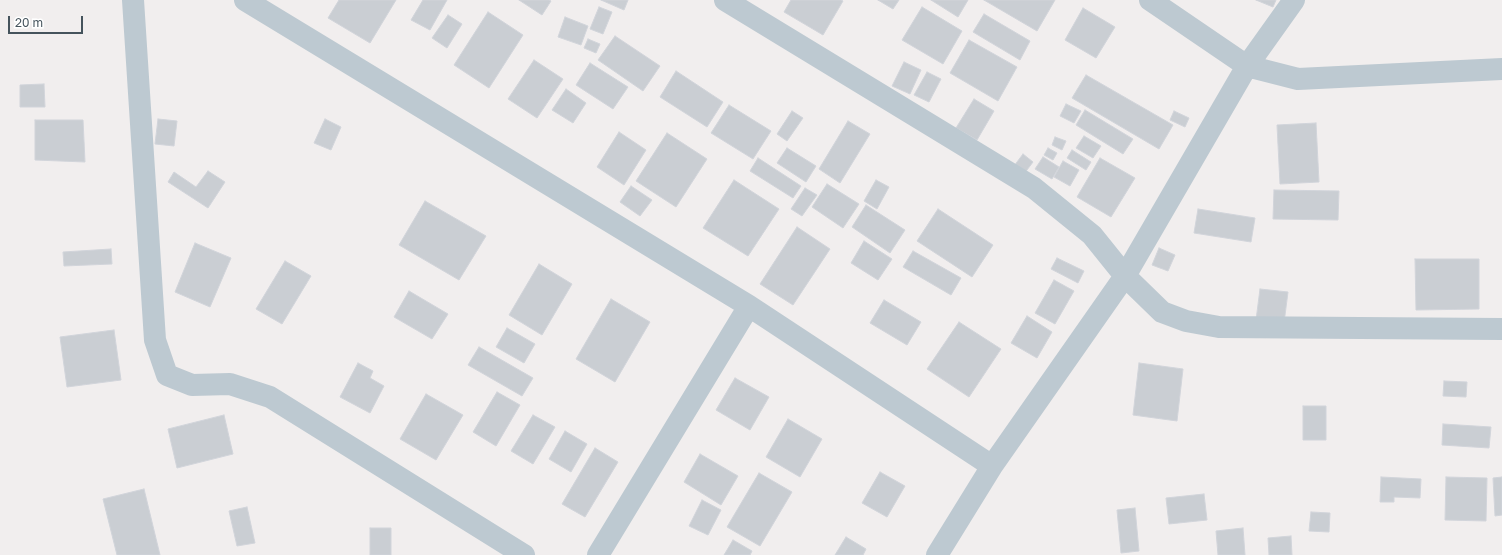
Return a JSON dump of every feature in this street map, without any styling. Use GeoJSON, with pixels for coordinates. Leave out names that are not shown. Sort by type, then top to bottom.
{"type":"FeatureCollection","features":[{"type":"Feature","properties":{"kind":"street"},"geometry":{"type":"LineString","coordinates":[[133,0],[155,340],[167,375],[192,385],[230,384],[270,397],[524,555]]}},
{"type":"Feature","properties":{"kind":"street"},"geometry":{"type":"LineString","coordinates":[[245,0],[749,306],[992,466]]}},
{"type":"Feature","properties":{"kind":"street"},"geometry":{"type":"LineString","coordinates":[[725,0],[1034,188],[1092,235],[1125,276],[1162,312],[1186,321],[1219,328],[1502,329]]}},
{"type":"Feature","properties":{"kind":"street"},"geometry":{"type":"LineString","coordinates":[[1150,0],[1247,66],[1298,79],[1502,69]]}},
{"type":"Feature","properties":{"kind":"street"},"geometry":{"type":"LineString","coordinates":[[937,555],[992,466],[1125,276],[1247,66],[1294,0]]}},
{"type":"Feature","properties":{"kind":"street"},"geometry":{"type":"LineString","coordinates":[[598,555],[749,306]]}},
{"type":"Feature","properties":{"kind":"building"},"geometry":{"type":"Polygon","coordinates":[[[339,0],[396,0],[370,43],[328,18],[339,0]]]}},
{"type":"Feature","properties":{"kind":"building"},"geometry":{"type":"Polygon","coordinates":[[[423,0],[447,0],[430,30],[411,20],[423,0]]]}},
{"type":"Feature","properties":{"kind":"building"},"geometry":{"type":"Polygon","coordinates":[[[519,0],[549,0],[551,1],[542,15],[519,0]]]}},
{"type":"Feature","properties":{"kind":"building"},"geometry":{"type":"Polygon","coordinates":[[[601,0],[628,0],[624,10],[601,0]]]}},
{"type":"Feature","properties":{"kind":"building"},"geometry":{"type":"Polygon","coordinates":[[[791,0],[843,1],[823,35],[784,12],[791,0]]]}},
{"type":"Feature","properties":{"kind":"building"},"geometry":{"type":"Polygon","coordinates":[[[878,0],[899,0],[893,9],[878,0]]]}},
{"type":"Feature","properties":{"kind":"building"},"geometry":{"type":"Polygon","coordinates":[[[931,0],[968,0],[958,17],[931,0]]]}},
{"type":"Feature","properties":{"kind":"building"},"geometry":{"type":"Polygon","coordinates":[[[984,0],[1055,0],[1037,31],[984,0]]]}},
{"type":"Feature","properties":{"kind":"building"},"geometry":{"type":"Polygon","coordinates":[[[1256,0],[1276,0],[1273,7],[1256,0]]]}},
{"type":"Feature","properties":{"kind":"building"},"geometry":{"type":"Polygon","coordinates":[[[599,7],[612,12],[603,34],[590,29],[599,7]]]}},
{"type":"Feature","properties":{"kind":"building"},"geometry":{"type":"Polygon","coordinates":[[[922,7],[962,31],[943,64],[902,40],[922,7]]]}},
{"type":"Feature","properties":{"kind":"building"},"geometry":{"type":"Polygon","coordinates":[[[1083,8],[1115,27],[1096,58],[1065,40],[1083,8]]]}},
{"type":"Feature","properties":{"kind":"building"},"geometry":{"type":"Polygon","coordinates":[[[488,12],[523,35],[489,88],[454,65],[488,12]]]}},
{"type":"Feature","properties":{"kind":"building"},"geometry":{"type":"Polygon","coordinates":[[[984,14],[1030,41],[1020,60],[973,32],[984,14]]]}},
{"type":"Feature","properties":{"kind":"building"},"geometry":{"type":"Polygon","coordinates":[[[448,15],[462,24],[447,48],[432,38],[448,15]]]}},
{"type":"Feature","properties":{"kind":"building"},"geometry":{"type":"Polygon","coordinates":[[[565,17],[588,26],[581,45],[558,37],[565,17]]]}},
{"type":"Feature","properties":{"kind":"building"},"geometry":{"type":"Polygon","coordinates":[[[615,36],[660,66],[643,91],[598,60],[615,36]]]}},
{"type":"Feature","properties":{"kind":"building"},"geometry":{"type":"Polygon","coordinates":[[[588,39],[600,44],[596,53],[584,48],[588,39]]]}},
{"type":"Feature","properties":{"kind":"building"},"geometry":{"type":"Polygon","coordinates":[[[969,40],[1017,67],[998,101],[950,73],[969,40]]]}},
{"type":"Feature","properties":{"kind":"building"},"geometry":{"type":"Polygon","coordinates":[[[534,60],[563,79],[537,118],[508,99],[534,60]]]}},
{"type":"Feature","properties":{"kind":"building"},"geometry":{"type":"Polygon","coordinates":[[[904,62],[921,70],[910,94],[892,86],[904,62]]]}},
{"type":"Feature","properties":{"kind":"building"},"geometry":{"type":"Polygon","coordinates":[[[590,63],[628,87],[613,109],[576,85],[590,63]]]}},
{"type":"Feature","properties":{"kind":"building"},"geometry":{"type":"Polygon","coordinates":[[[676,71],[723,102],[707,127],[660,97],[676,71]]]}},
{"type":"Feature","properties":{"kind":"building"},"geometry":{"type":"Polygon","coordinates":[[[927,72],[941,79],[929,102],[914,95],[927,72]]]}},
{"type":"Feature","properties":{"kind":"building"},"geometry":{"type":"Polygon","coordinates":[[[1086,75],[1173,125],[1159,149],[1072,98],[1086,75]]]}},
{"type":"Feature","properties":{"kind":"building"},"geometry":{"type":"Polygon","coordinates":[[[44,84],[45,107],[20,107],[20,85],[44,84]]]}},
{"type":"Feature","properties":{"kind":"building"},"geometry":{"type":"Polygon","coordinates":[[[566,89],[586,103],[573,123],[552,110],[566,89]]]}},
{"type":"Feature","properties":{"kind":"building"},"geometry":{"type":"Polygon","coordinates":[[[974,99],[994,111],[977,140],[956,128],[974,99]]]}},
{"type":"Feature","properties":{"kind":"building"},"geometry":{"type":"Polygon","coordinates":[[[1066,104],[1081,111],[1074,123],[1060,116],[1066,104]]]}},
{"type":"Feature","properties":{"kind":"building"},"geometry":{"type":"Polygon","coordinates":[[[729,105],[771,131],[753,159],[711,133],[729,105]]]}},
{"type":"Feature","properties":{"kind":"building"},"geometry":{"type":"Polygon","coordinates":[[[1085,110],[1133,139],[1123,154],[1076,125],[1085,110]]]}},
{"type":"Feature","properties":{"kind":"building"},"geometry":{"type":"Polygon","coordinates":[[[792,111],[803,118],[787,141],[777,134],[792,111]]]}},
{"type":"Feature","properties":{"kind":"building"},"geometry":{"type":"Polygon","coordinates":[[[1174,111],[1189,118],[1185,127],[1170,120],[1174,111]]]}},
{"type":"Feature","properties":{"kind":"building"},"geometry":{"type":"Polygon","coordinates":[[[158,119],[177,121],[174,146],[155,144],[158,119]]]}},
{"type":"Feature","properties":{"kind":"building"},"geometry":{"type":"Polygon","coordinates":[[[325,119],[341,127],[331,150],[314,143],[325,119]]]}},
{"type":"Feature","properties":{"kind":"building"},"geometry":{"type":"Polygon","coordinates":[[[35,120],[83,120],[85,162],[35,160],[35,120]]]}},
{"type":"Feature","properties":{"kind":"building"},"geometry":{"type":"Polygon","coordinates":[[[848,121],[870,134],[840,183],[819,169],[848,121]]]}},
{"type":"Feature","properties":{"kind":"building"},"geometry":{"type":"Polygon","coordinates":[[[1316,123],[1319,182],[1280,184],[1277,125],[1316,123]]]}},
{"type":"Feature","properties":{"kind":"building"},"geometry":{"type":"Polygon","coordinates":[[[619,132],[646,150],[624,185],[597,167],[619,132]]]}},
{"type":"Feature","properties":{"kind":"building"},"geometry":{"type":"Polygon","coordinates":[[[667,133],[707,159],[676,207],[636,181],[667,133]]]}},
{"type":"Feature","properties":{"kind":"building"},"geometry":{"type":"Polygon","coordinates":[[[1084,136],[1101,146],[1093,158],[1076,148],[1084,136]]]}},
{"type":"Feature","properties":{"kind":"building"},"geometry":{"type":"Polygon","coordinates":[[[1055,137],[1066,141],[1062,150],[1052,145],[1055,137]]]}},
{"type":"Feature","properties":{"kind":"building"},"geometry":{"type":"Polygon","coordinates":[[[787,148],[816,166],[806,182],[777,163],[787,148]]]}},
{"type":"Feature","properties":{"kind":"building"},"geometry":{"type":"Polygon","coordinates":[[[1048,148],[1057,153],[1053,160],[1044,155],[1048,148]]]}},
{"type":"Feature","properties":{"kind":"building"},"geometry":{"type":"Polygon","coordinates":[[[1072,150],[1091,162],[1086,170],[1067,158],[1072,150]]]}},
{"type":"Feature","properties":{"kind":"building"},"geometry":{"type":"Polygon","coordinates":[[[1023,154],[1033,162],[1021,178],[1011,170],[1023,154]]]}},
{"type":"Feature","properties":{"kind":"building"},"geometry":{"type":"Polygon","coordinates":[[[1043,157],[1059,167],[1052,179],[1035,169],[1043,157]]]}},
{"type":"Feature","properties":{"kind":"building"},"geometry":{"type":"Polygon","coordinates":[[[758,158],[801,186],[793,198],[750,171],[758,158]]]}},
{"type":"Feature","properties":{"kind":"building"},"geometry":{"type":"Polygon","coordinates":[[[1100,158],[1135,178],[1111,217],[1077,197],[1100,158]]]}},
{"type":"Feature","properties":{"kind":"building"},"geometry":{"type":"Polygon","coordinates":[[[1063,161],[1079,170],[1070,186],[1054,177],[1063,161]]]}},
{"type":"Feature","properties":{"kind":"building"},"geometry":{"type":"Polygon","coordinates":[[[208,171],[225,182],[208,208],[168,182],[174,172],[196,187],[208,171]]]}},
{"type":"Feature","properties":{"kind":"building"},"geometry":{"type":"Polygon","coordinates":[[[734,180],[779,209],[748,256],[703,228],[734,180]]]}},
{"type":"Feature","properties":{"kind":"building"},"geometry":{"type":"Polygon","coordinates":[[[876,180],[889,187],[877,209],[864,201],[876,180]]]}},
{"type":"Feature","properties":{"kind":"building"},"geometry":{"type":"Polygon","coordinates":[[[827,184],[859,204],[843,228],[812,207],[827,184]]]}},
{"type":"Feature","properties":{"kind":"building"},"geometry":{"type":"Polygon","coordinates":[[[631,186],[652,200],[640,216],[620,202],[631,186]]]}},
{"type":"Feature","properties":{"kind":"building"},"geometry":{"type":"Polygon","coordinates":[[[805,188],[817,195],[802,216],[791,209],[805,188]]]}},
{"type":"Feature","properties":{"kind":"building"},"geometry":{"type":"Polygon","coordinates":[[[1274,190],[1339,191],[1338,220],[1273,219],[1274,190]]]}},
{"type":"Feature","properties":{"kind":"building"},"geometry":{"type":"Polygon","coordinates":[[[425,201],[486,236],[459,280],[399,245],[425,201]]]}},
{"type":"Feature","properties":{"kind":"building"},"geometry":{"type":"Polygon","coordinates":[[[866,205],[905,230],[890,253],[852,227],[866,205]]]}},
{"type":"Feature","properties":{"kind":"building"},"geometry":{"type":"Polygon","coordinates":[[[938,209],[993,245],[972,277],[917,241],[938,209]]]}},
{"type":"Feature","properties":{"kind":"building"},"geometry":{"type":"Polygon","coordinates":[[[1198,209],[1255,218],[1251,242],[1194,233],[1198,209]]]}},
{"type":"Feature","properties":{"kind":"building"},"geometry":{"type":"Polygon","coordinates":[[[797,227],[830,249],[793,305],[760,284],[797,227]]]}},
{"type":"Feature","properties":{"kind":"building"},"geometry":{"type":"Polygon","coordinates":[[[864,241],[892,259],[878,280],[851,263],[864,241]]]}},
{"type":"Feature","properties":{"kind":"building"},"geometry":{"type":"Polygon","coordinates":[[[195,243],[231,258],[210,307],[175,292],[195,243]]]}},
{"type":"Feature","properties":{"kind":"building"},"geometry":{"type":"Polygon","coordinates":[[[1159,248],[1175,255],[1168,271],[1152,265],[1159,248]]]}},
{"type":"Feature","properties":{"kind":"building"},"geometry":{"type":"Polygon","coordinates":[[[111,249],[112,264],[64,266],[63,252],[111,249]]]}},
{"type":"Feature","properties":{"kind":"building"},"geometry":{"type":"Polygon","coordinates":[[[913,251],[961,278],[951,295],[903,267],[913,251]]]}},
{"type":"Feature","properties":{"kind":"building"},"geometry":{"type":"Polygon","coordinates":[[[1057,258],[1084,271],[1078,283],[1051,269],[1057,258]]]}},
{"type":"Feature","properties":{"kind":"building"},"geometry":{"type":"Polygon","coordinates":[[[1415,259],[1479,259],[1479,309],[1416,310],[1415,259]]]}},
{"type":"Feature","properties":{"kind":"building"},"geometry":{"type":"Polygon","coordinates":[[[285,261],[311,276],[282,324],[256,309],[285,261]]]}},
{"type":"Feature","properties":{"kind":"building"},"geometry":{"type":"Polygon","coordinates":[[[539,264],[572,284],[542,335],[509,315],[539,264]]]}},
{"type":"Feature","properties":{"kind":"building"},"geometry":{"type":"Polygon","coordinates":[[[1054,280],[1074,291],[1055,324],[1035,313],[1054,280]]]}},
{"type":"Feature","properties":{"kind":"building"},"geometry":{"type":"Polygon","coordinates":[[[1260,289],[1288,292],[1284,323],[1256,320],[1260,289]]]}},
{"type":"Feature","properties":{"kind":"building"},"geometry":{"type":"Polygon","coordinates":[[[409,291],[448,314],[432,339],[394,317],[409,291]]]}},
{"type":"Feature","properties":{"kind":"building"},"geometry":{"type":"Polygon","coordinates":[[[611,299],[650,322],[615,382],[576,359],[611,299]]]}},
{"type":"Feature","properties":{"kind":"building"},"geometry":{"type":"Polygon","coordinates":[[[884,300],[921,322],[907,345],[870,323],[884,300]]]}},
{"type":"Feature","properties":{"kind":"building"},"geometry":{"type":"Polygon","coordinates":[[[1027,316],[1052,332],[1037,358],[1011,343],[1027,316]]]}},
{"type":"Feature","properties":{"kind":"building"},"geometry":{"type":"Polygon","coordinates":[[[959,322],[1001,349],[969,397],[927,369],[959,322]]]}},
{"type":"Feature","properties":{"kind":"building"},"geometry":{"type":"Polygon","coordinates":[[[507,328],[535,344],[524,363],[496,347],[507,328]]]}},
{"type":"Feature","properties":{"kind":"building"},"geometry":{"type":"Polygon","coordinates":[[[114,330],[121,380],[67,387],[60,337],[114,330]]]}},
{"type":"Feature","properties":{"kind":"building"},"geometry":{"type":"Polygon","coordinates":[[[479,347],[533,378],[522,396],[468,365],[479,347]]]}},
{"type":"Feature","properties":{"kind":"building"},"geometry":{"type":"Polygon","coordinates":[[[358,363],[373,371],[370,378],[384,386],[370,413],[340,397],[358,363]]]}},
{"type":"Feature","properties":{"kind":"building"},"geometry":{"type":"Polygon","coordinates":[[[1139,363],[1183,369],[1177,421],[1133,415],[1139,363]]]}},
{"type":"Feature","properties":{"kind":"building"},"geometry":{"type":"Polygon","coordinates":[[[735,378],[769,397],[750,430],[716,410],[735,378]]]}},
{"type":"Feature","properties":{"kind":"building"},"geometry":{"type":"Polygon","coordinates":[[[1444,381],[1467,382],[1466,397],[1443,396],[1444,381]]]}},
{"type":"Feature","properties":{"kind":"building"},"geometry":{"type":"Polygon","coordinates":[[[497,392],[520,405],[496,446],[473,432],[497,392]]]}},
{"type":"Feature","properties":{"kind":"building"},"geometry":{"type":"Polygon","coordinates":[[[426,394],[463,415],[436,460],[400,439],[426,394]]]}},
{"type":"Feature","properties":{"kind":"building"},"geometry":{"type":"Polygon","coordinates":[[[1303,406],[1326,406],[1326,440],[1303,440],[1303,406]]]}},
{"type":"Feature","properties":{"kind":"building"},"geometry":{"type":"Polygon","coordinates":[[[224,415],[233,454],[177,468],[168,429],[224,415]]]}},
{"type":"Feature","properties":{"kind":"building"},"geometry":{"type":"Polygon","coordinates":[[[533,415],[555,427],[533,464],[511,451],[533,415]]]}},
{"type":"Feature","properties":{"kind":"building"},"geometry":{"type":"Polygon","coordinates":[[[788,419],[822,439],[800,477],[766,457],[788,419]]]}},
{"type":"Feature","properties":{"kind":"building"},"geometry":{"type":"Polygon","coordinates":[[[1443,424],[1491,427],[1489,448],[1442,445],[1443,424]]]}},
{"type":"Feature","properties":{"kind":"building"},"geometry":{"type":"Polygon","coordinates":[[[565,431],[587,444],[571,472],[549,459],[565,431]]]}},
{"type":"Feature","properties":{"kind":"building"},"geometry":{"type":"Polygon","coordinates":[[[595,448],[618,462],[585,517],[562,504],[595,448]]]}},
{"type":"Feature","properties":{"kind":"building"},"geometry":{"type":"Polygon","coordinates":[[[700,454],[738,476],[721,505],[684,482],[700,454]]]}},
{"type":"Feature","properties":{"kind":"building"},"geometry":{"type":"Polygon","coordinates":[[[880,472],[905,486],[887,517],[862,503],[880,472]]]}},
{"type":"Feature","properties":{"kind":"building"},"geometry":{"type":"Polygon","coordinates":[[[759,473],[792,492],[760,546],[727,527],[759,473]]]}},
{"type":"Feature","properties":{"kind":"building"},"geometry":{"type":"Polygon","coordinates":[[[1381,477],[1421,479],[1420,498],[1394,497],[1394,502],[1380,502],[1381,477]]]}},
{"type":"Feature","properties":{"kind":"building"},"geometry":{"type":"Polygon","coordinates":[[[1446,477],[1487,478],[1486,521],[1445,520],[1446,477]]]}},
{"type":"Feature","properties":{"kind":"building"},"geometry":{"type":"Polygon","coordinates":[[[1502,477],[1502,515],[1495,516],[1493,478],[1502,477]]]}},
{"type":"Feature","properties":{"kind":"building"},"geometry":{"type":"Polygon","coordinates":[[[144,489],[160,555],[117,555],[103,499],[144,489]]]}},
{"type":"Feature","properties":{"kind":"building"},"geometry":{"type":"Polygon","coordinates":[[[1204,494],[1207,520],[1169,524],[1166,498],[1204,494]]]}},
{"type":"Feature","properties":{"kind":"building"},"geometry":{"type":"Polygon","coordinates":[[[702,500],[721,510],[708,535],[689,526],[702,500]]]}},
{"type":"Feature","properties":{"kind":"building"},"geometry":{"type":"Polygon","coordinates":[[[247,507],[255,543],[237,546],[229,511],[247,507]]]}},
{"type":"Feature","properties":{"kind":"building"},"geometry":{"type":"Polygon","coordinates":[[[1135,508],[1139,551],[1121,553],[1117,510],[1135,508]]]}},
{"type":"Feature","properties":{"kind":"building"},"geometry":{"type":"Polygon","coordinates":[[[1311,512],[1330,513],[1329,532],[1309,531],[1311,512]]]}},
{"type":"Feature","properties":{"kind":"building"},"geometry":{"type":"Polygon","coordinates":[[[370,528],[391,528],[391,555],[370,555],[370,528]]]}},
{"type":"Feature","properties":{"kind":"building"},"geometry":{"type":"Polygon","coordinates":[[[1243,528],[1245,555],[1218,555],[1216,531],[1243,528]]]}},
{"type":"Feature","properties":{"kind":"building"},"geometry":{"type":"Polygon","coordinates":[[[1291,536],[1292,555],[1269,555],[1268,538],[1291,536]]]}},
{"type":"Feature","properties":{"kind":"building"},"geometry":{"type":"Polygon","coordinates":[[[846,537],[866,549],[863,555],[835,555],[846,537]]]}},
{"type":"Feature","properties":{"kind":"building"},"geometry":{"type":"Polygon","coordinates":[[[733,540],[752,551],[750,555],[724,555],[733,540]]]}}]}
